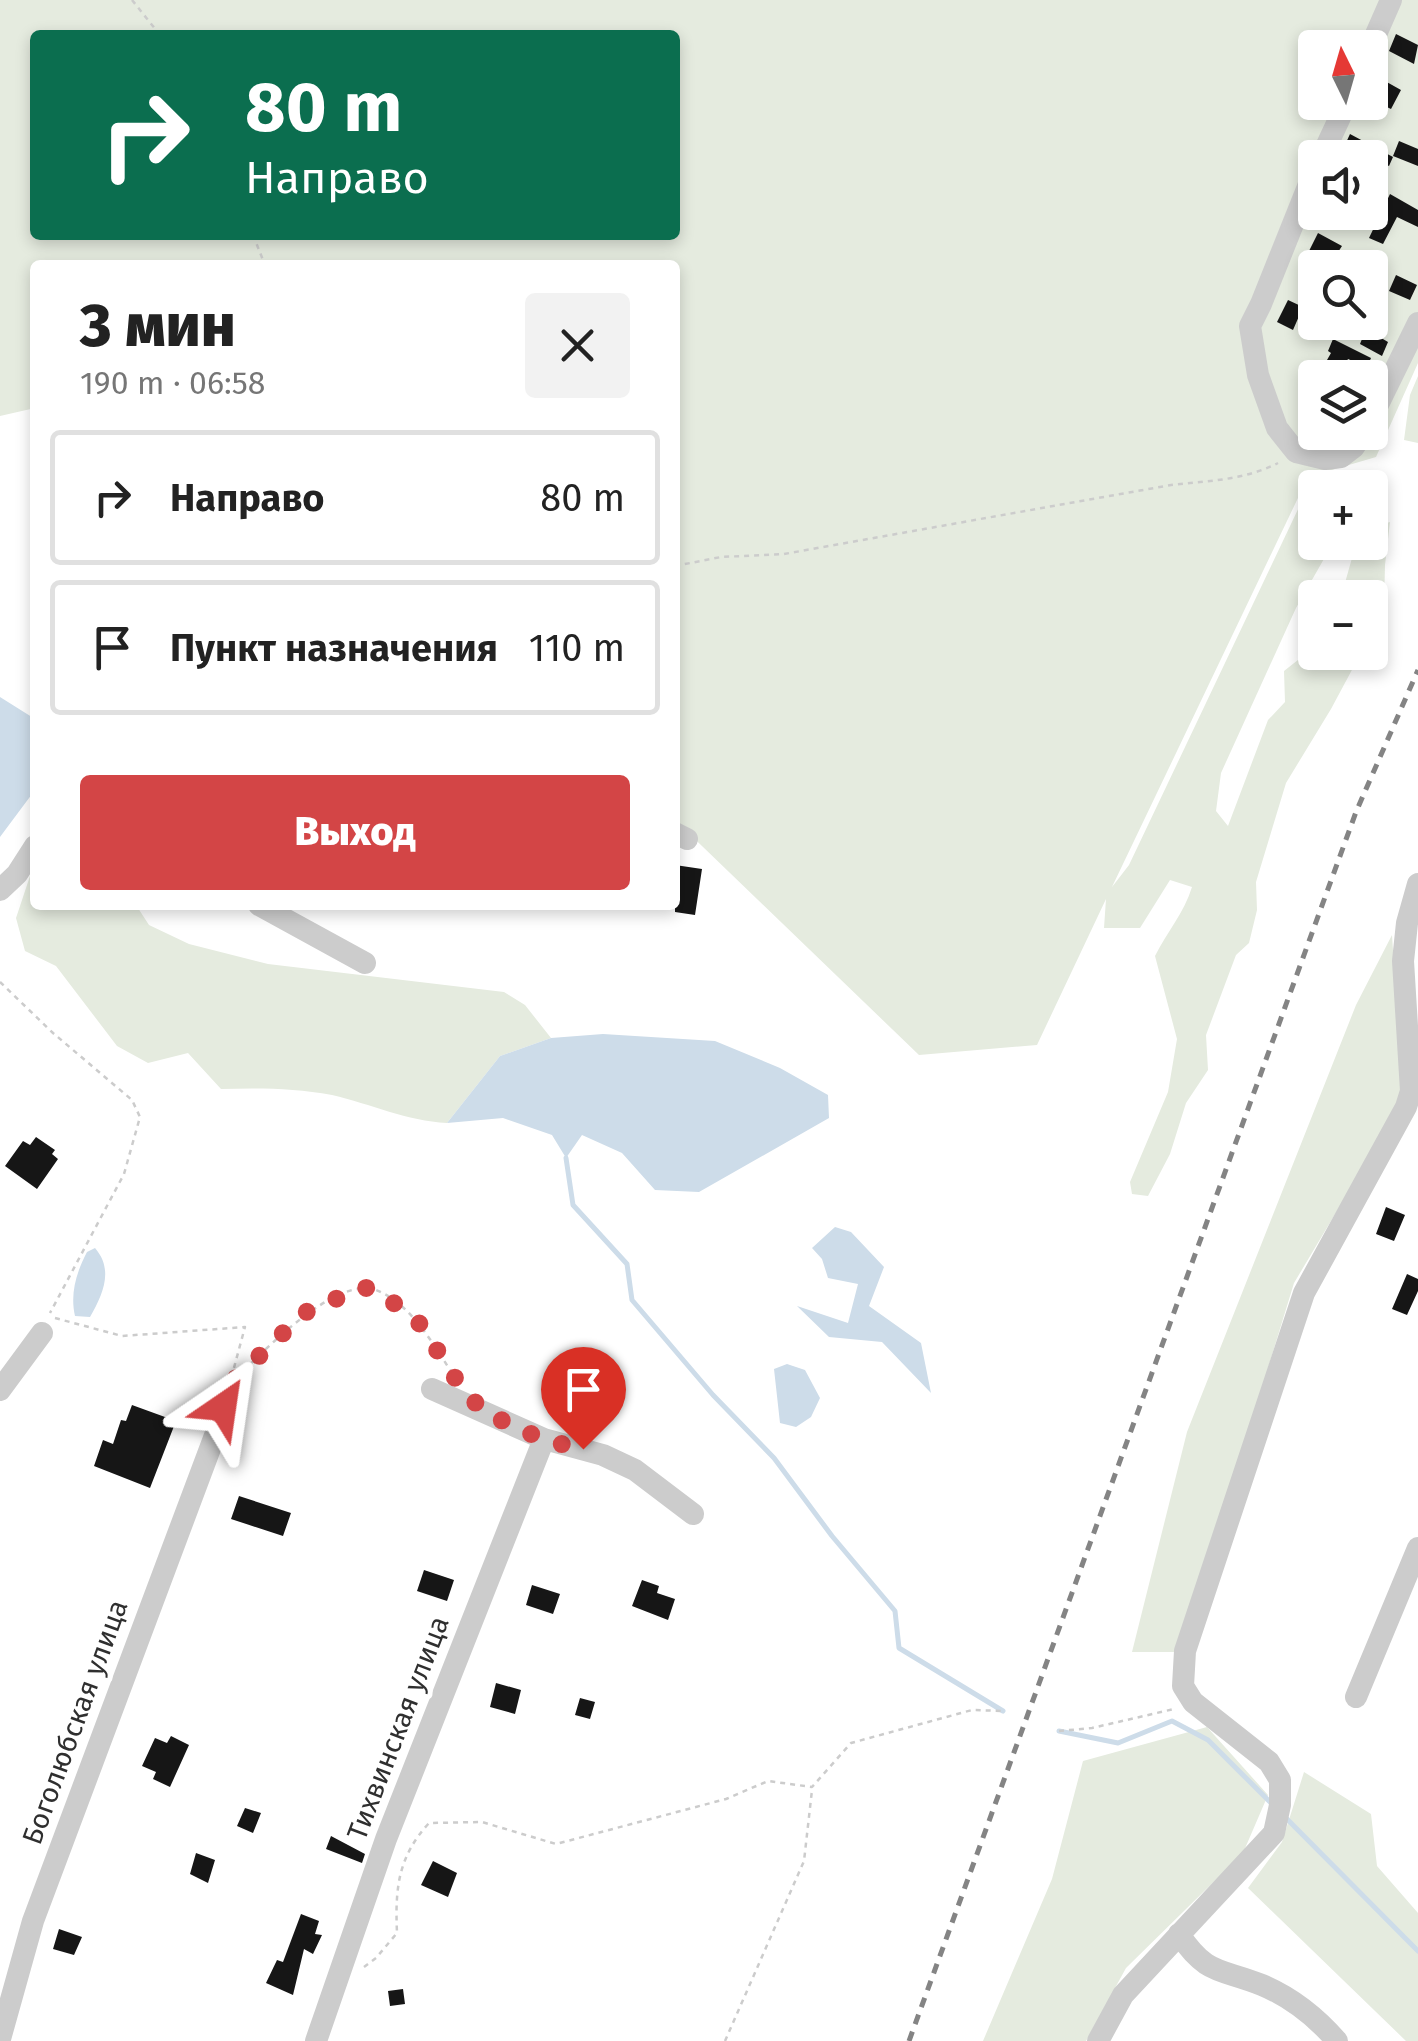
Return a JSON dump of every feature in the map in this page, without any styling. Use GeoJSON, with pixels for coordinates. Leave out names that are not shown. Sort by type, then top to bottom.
{"type":"FeatureCollection","features":[{"type":"Feature","properties":{"kind":"street"},"geometry":{"type":"LineString","coordinates":[[1378,30],[1391,0]]}},
{"type":"Feature","properties":{"kind":"street"},"geometry":{"type":"LineString","coordinates":[[1298,213],[1250,326],[1258,375],[1277,428],[1296,452],[1325,459],[1341,457],[1350,450]]}},
{"type":"Feature","properties":{"kind":"street"},"geometry":{"type":"LineString","coordinates":[[1388,384],[1418,323]]}},
{"type":"Feature","properties":{"kind":"street"},"geometry":{"type":"LineString","coordinates":[[0,890],[30,854]]}},
{"type":"Feature","properties":{"kind":"street"},"geometry":{"type":"LineString","coordinates":[[1098,2041],[1123,1996],[1274,1833],[1280,1780],[1268,1762],[1193,1702],[1182,1670],[1304,1293],[1406,1107],[1411,1091],[1411,988],[1403,961],[1407,923],[1418,884]]}},
{"type":"Feature","properties":{"kind":"street"},"geometry":{"type":"LineString","coordinates":[[268,910],[364,963]]}},
{"type":"Feature","properties":{"kind":"street"},"geometry":{"type":"LineString","coordinates":[[0,1390],[42,1333]]}},
{"type":"Feature","properties":{"kind":"street"},"geometry":{"type":"LineString","coordinates":[[432,1389],[544,1440],[603,1455],[635,1470],[692,1514]]}},
{"type":"Feature","properties":{"kind":"street","name":"Боголюбская улица"},"geometry":{"type":"LineString","coordinates":[[0,2039],[33,1921],[217,1430]]}},
{"type":"Feature","properties":{"kind":"street","name":"Тихвинская улица"},"geometry":{"type":"LineString","coordinates":[[316,2041],[386,1839],[544,1440]]}},
{"type":"Feature","properties":{"kind":"street"},"geometry":{"type":"LineString","coordinates":[[1356,1697],[1418,1548]]}},
{"type":"Feature","properties":{"kind":"street"},"geometry":{"type":"LineString","coordinates":[[1179,1934],[1196,1959],[1217,1972],[1288,1998],[1317,2018],[1337,2041]]}},
{"type":"Feature","properties":{"kind":"path"},"geometry":{"type":"LineString","coordinates":[[132,0],[156,30]]}},
{"type":"Feature","properties":{"kind":"path"},"geometry":{"type":"LineString","coordinates":[[680,565],[720,557],[784,554],[1171,485],[1230,479],[1258,473],[1296,452]]}},
{"type":"Feature","properties":{"kind":"path"},"geometry":{"type":"LineString","coordinates":[[0,982],[132,1100],[140,1117],[124,1174],[49,1316],[122,1336],[246,1327],[217,1430]]}},
{"type":"Feature","properties":{"kind":"path"},"geometry":{"type":"LineString","coordinates":[[230,1384],[304,1313],[363,1287],[380,1292],[420,1324],[461,1387]]}},
{"type":"Feature","properties":{"kind":"path"},"geometry":{"type":"LineString","coordinates":[[1059,1731],[1119,1723],[1176,1708],[1188,1693]]}},
{"type":"Feature","properties":{"kind":"path"},"geometry":{"type":"LineString","coordinates":[[725,2041],[804,1861],[812,1786],[852,1743],[972,1710],[1004,1712]]}},
{"type":"Feature","properties":{"kind":"path"},"geometry":{"type":"LineString","coordinates":[[338,1974],[356,1973],[398,1933],[396,1908],[402,1868],[409,1846],[429,1824],[482,1822],[556,1844],[726,1800],[768,1781],[812,1786]]}},
{"type":"Feature","properties":{"kind":"shaded area"},"geometry":{"type":"Polygon","coordinates":[[[0,0],[1418,0],[1418,363],[1388,430],[1388,360],[1298,360],[1298,450],[1379,450],[1376,457],[1332,470],[1298,470],[1298,498],[1112,887],[1129,865],[1298,509],[1298,560],[1323,560],[1312,580],[1298,580],[1298,604],[1221,773],[1216,811],[1228,826],[1268,720],[1285,702],[1284,671],[1298,660],[1298,670],[1352,670],[1286,783],[1256,882],[1257,910],[1249,943],[1236,955],[1206,1035],[1208,1070],[1186,1103],[1170,1154],[1148,1196],[1132,1194],[1130,1182],[1168,1092],[1177,1039],[1155,956],[1192,887],[1170,880],[1140,928],[1104,928],[1106,899],[1037,1045],[919,1055],[680,825],[680,260],[30,260],[30,409],[0,416],[0,0]]]}},
{"type":"Feature","properties":{"kind":"shaded area"},"geometry":{"type":"Polygon","coordinates":[[[1418,376],[1418,443],[1404,440],[1410,395],[1418,376]]]}},
{"type":"Feature","properties":{"kind":"shaded area"},"geometry":{"type":"Polygon","coordinates":[[[1351,560],[1386,560],[1385,580],[1346,580],[1351,560]]]}},
{"type":"Feature","properties":{"kind":"shaded area"},"geometry":{"type":"Polygon","coordinates":[[[30,876],[30,910],[139,910],[149,925],[189,944],[268,964],[504,992],[525,1005],[551,1038],[500,1056],[447,1123],[318,1093],[221,1089],[188,1053],[148,1063],[117,1046],[56,966],[25,951],[16,918],[30,876]]]}},
{"type":"Feature","properties":{"kind":"shaded area"},"geometry":{"type":"Polygon","coordinates":[[[1392,935],[1402,1087],[1394,1115],[1294,1283],[1236,1473],[1175,1652],[1132,1652],[1187,1432],[1356,1005],[1392,935]]]}},
{"type":"Feature","properties":{"kind":"shaded area"},"geometry":{"type":"Polygon","coordinates":[[[1207,1727],[1268,1795],[1243,1853],[1126,1968],[1086,2041],[983,2041],[1052,1879],[1083,1761],[1207,1727]]]}},
{"type":"Feature","properties":{"kind":"shaded area"},"geometry":{"type":"Polygon","coordinates":[[[1304,1772],[1371,1814],[1377,1866],[1418,1913],[1418,2041],[1406,2041],[1248,1888],[1282,1842],[1304,1772]]]}},
{"type":"Feature","properties":{"kind":"water"},"geometry":{"type":"Polygon","coordinates":[[[0,697],[30,716],[30,797],[0,837],[0,697]]]}},
{"type":"Feature","properties":{"kind":"water"},"geometry":{"type":"Polygon","coordinates":[[[603,1034],[715,1041],[780,1068],[828,1095],[829,1118],[699,1192],[655,1190],[622,1153],[582,1135],[566,1158],[552,1135],[503,1118],[447,1123],[500,1056],[551,1038],[603,1034]]]}},
{"type":"Feature","properties":{"kind":"water"},"geometry":{"type":"Polygon","coordinates":[[[835,1227],[851,1232],[884,1267],[869,1306],[921,1343],[931,1393],[882,1342],[829,1337],[797,1306],[848,1323],[858,1284],[828,1278],[822,1259],[812,1248],[835,1227]]]}},
{"type":"Feature","properties":{"kind":"water"},"geometry":{"type":"Polygon","coordinates":[[[95,1248],[104,1265],[102,1291],[90,1317],[75,1316],[77,1276],[87,1252],[95,1248]]]}},
{"type":"Feature","properties":{"kind":"water"},"geometry":{"type":"Polygon","coordinates":[[[787,1364],[805,1370],[820,1398],[811,1417],[796,1427],[780,1423],[774,1369],[787,1364]]]}},
{"type":"Feature","properties":{"kind":"building"},"geometry":{"type":"Polygon","coordinates":[[[1396,34],[1418,45],[1414,64],[1389,51],[1396,34]]]}},
{"type":"Feature","properties":{"kind":"building"},"geometry":{"type":"Polygon","coordinates":[[[1388,83],[1401,90],[1391,109],[1388,108],[1388,83]]]}},
{"type":"Feature","properties":{"kind":"building"},"geometry":{"type":"Polygon","coordinates":[[[1399,141],[1418,149],[1418,166],[1393,156],[1399,141]]]}},
{"type":"Feature","properties":{"kind":"building"},"geometry":{"type":"Polygon","coordinates":[[[1390,194],[1418,210],[1418,227],[1397,217],[1383,244],[1369,238],[1373,230],[1388,230],[1390,194]]]}},
{"type":"Feature","properties":{"kind":"building"},"geometry":{"type":"Polygon","coordinates":[[[1318,233],[1342,246],[1339,250],[1310,250],[1318,233]]]}},
{"type":"Feature","properties":{"kind":"building"},"geometry":{"type":"Polygon","coordinates":[[[1396,275],[1417,285],[1410,300],[1389,291],[1396,275]]]}},
{"type":"Feature","properties":{"kind":"building"},"geometry":{"type":"Polygon","coordinates":[[[1288,300],[1298,305],[1293,330],[1277,322],[1288,300]]]}},
{"type":"Feature","properties":{"kind":"building"},"geometry":{"type":"Polygon","coordinates":[[[1335,340],[1371,358],[1327,360],[1331,353],[1328,351],[1335,340]]]}},
{"type":"Feature","properties":{"kind":"building"},"geometry":{"type":"Polygon","coordinates":[[[1362,340],[1388,342],[1382,356],[1360,344],[1362,340]]]}},
{"type":"Feature","properties":{"kind":"building"},"geometry":{"type":"Polygon","coordinates":[[[680,866],[702,869],[695,915],[675,912],[680,910],[680,866]]]}},
{"type":"Feature","properties":{"kind":"building"},"geometry":{"type":"Polygon","coordinates":[[[36,1137],[55,1150],[52,1154],[58,1159],[37,1189],[5,1166],[23,1141],[30,1145],[36,1137]]]}},
{"type":"Feature","properties":{"kind":"building"},"geometry":{"type":"Polygon","coordinates":[[[1386,1207],[1405,1215],[1394,1241],[1376,1234],[1386,1207]]]}},
{"type":"Feature","properties":{"kind":"building"},"geometry":{"type":"Polygon","coordinates":[[[1407,1274],[1418,1279],[1418,1291],[1407,1315],[1392,1309],[1407,1274]]]}},
{"type":"Feature","properties":{"kind":"building"},"geometry":{"type":"Polygon","coordinates":[[[132,1405],[176,1421],[150,1488],[94,1466],[103,1440],[113,1444],[121,1420],[126,1421],[132,1405]]]}},
{"type":"Feature","properties":{"kind":"building"},"geometry":{"type":"Polygon","coordinates":[[[239,1496],[291,1513],[283,1536],[231,1519],[239,1496]]]}},
{"type":"Feature","properties":{"kind":"building"},"geometry":{"type":"Polygon","coordinates":[[[424,1570],[454,1580],[447,1601],[417,1591],[424,1570]]]}},
{"type":"Feature","properties":{"kind":"building"},"geometry":{"type":"Polygon","coordinates":[[[642,1580],[659,1586],[657,1593],[675,1599],[668,1620],[632,1606],[642,1580]]]}},
{"type":"Feature","properties":{"kind":"building"},"geometry":{"type":"Polygon","coordinates":[[[532,1585],[560,1594],[553,1614],[526,1605],[532,1585]]]}},
{"type":"Feature","properties":{"kind":"building"},"geometry":{"type":"Polygon","coordinates":[[[496,1683],[521,1690],[515,1714],[490,1707],[496,1683]]]}},
{"type":"Feature","properties":{"kind":"building"},"geometry":{"type":"Polygon","coordinates":[[[580,1698],[595,1702],[590,1719],[575,1715],[580,1698]]]}},
{"type":"Feature","properties":{"kind":"building"},"geometry":{"type":"Polygon","coordinates":[[[171,1736],[189,1745],[170,1787],[153,1779],[156,1772],[142,1766],[155,1738],[167,1743],[171,1736]]]}},
{"type":"Feature","properties":{"kind":"building"},"geometry":{"type":"Polygon","coordinates":[[[245,1808],[261,1813],[253,1833],[237,1826],[245,1808]]]}},
{"type":"Feature","properties":{"kind":"building"},"geometry":{"type":"Polygon","coordinates":[[[331,1836],[365,1854],[362,1863],[326,1849],[331,1836]]]}},
{"type":"Feature","properties":{"kind":"building"},"geometry":{"type":"Polygon","coordinates":[[[196,1853],[215,1860],[208,1883],[190,1874],[196,1853]]]}},
{"type":"Feature","properties":{"kind":"building"},"geometry":{"type":"Polygon","coordinates":[[[433,1861],[457,1873],[448,1897],[421,1885],[433,1861]]]}},
{"type":"Feature","properties":{"kind":"building"},"geometry":{"type":"Polygon","coordinates":[[[301,1914],[319,1921],[315,1934],[322,1935],[313,1954],[304,1949],[293,1995],[266,1983],[277,1960],[283,1962],[301,1914]]]}},
{"type":"Feature","properties":{"kind":"building"},"geometry":{"type":"Polygon","coordinates":[[[59,1929],[82,1937],[74,1955],[53,1949],[59,1929]]]}},
{"type":"Feature","properties":{"kind":"building"},"geometry":{"type":"Polygon","coordinates":[[[403,1989],[405,2004],[390,2006],[388,1991],[403,1989]]]}},
{"type":"Feature","properties":{"kind":"waterway"},"geometry":{"type":"LineString","coordinates":[[566,1158],[573,1205],[627,1264],[632,1300],[713,1395],[774,1458],[895,1611],[899,1648],[1003,1711]]}},
{"type":"Feature","properties":{"kind":"waterway"},"geometry":{"type":"LineString","coordinates":[[1059,1731],[1118,1743],[1172,1721],[1208,1740],[1274,1806]]}},
{"type":"Feature","properties":{"kind":"waterway"},"geometry":{"type":"LineString","coordinates":[[1285,1817],[1418,1951]]}},
{"type":"Feature","properties":{"kind":"railway"},"geometry":{"type":"LineString","coordinates":[[909,2041],[1356,812],[1418,670]]}},
{"type":"Feature","properties":{"kind":"route"},"geometry":{"type":"LineString","coordinates":[[223,1407],[230,1384],[304,1313],[363,1287],[380,1292],[420,1324],[461,1387],[484,1412],[544,1440],[583,1449]]}}]}
